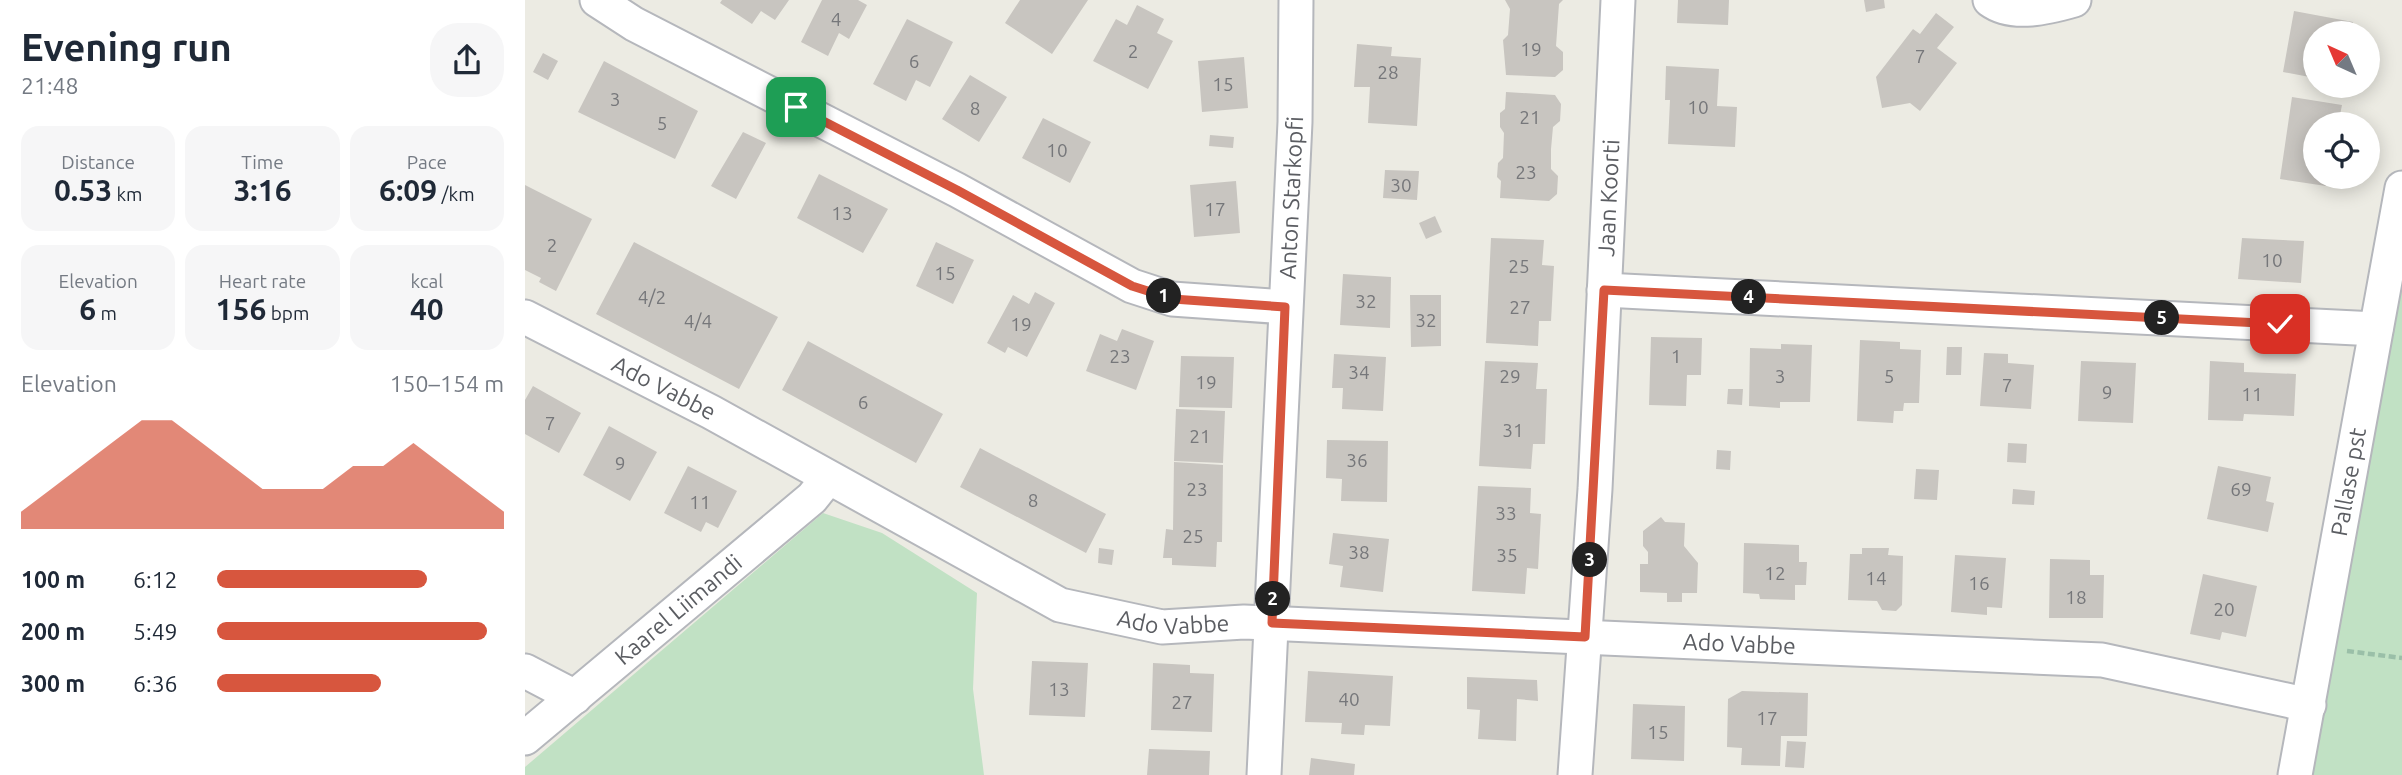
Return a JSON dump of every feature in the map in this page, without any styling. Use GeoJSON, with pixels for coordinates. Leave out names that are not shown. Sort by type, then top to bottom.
{"type":"FeatureCollection","features":[{"type":"Feature","properties":{"kind":"street"},"geometry":{"type":"LineString","coordinates":[[597,0],[634,24],[957,190],[1132,286],[1173,299],[1285,307]]}},
{"type":"Feature","properties":{"kind":"street","name":"Anton Starkopfi"},"geometry":{"type":"LineString","coordinates":[[1264,775],[1295,122],[1296,0]]}},
{"type":"Feature","properties":{"kind":"street","name":"Jaan Koorti"},"geometry":{"type":"LineString","coordinates":[[1575,775],[1585,637],[1618,0]]}},
{"type":"Feature","properties":{"kind":"street"},"geometry":{"type":"LineString","coordinates":[[1990,0],[1997,5],[2041,9],[2074,0]]}},
{"type":"Feature","properties":{"kind":"street","name":"Pallase pst"},"geometry":{"type":"LineString","coordinates":[[2295,775],[2402,188]]}},
{"type":"Feature","properties":{"kind":"street"},"geometry":{"type":"LineString","coordinates":[[1604,290],[2376,329]]}},
{"type":"Feature","properties":{"kind":"street","name":"Ado Vabbe"},"geometry":{"type":"LineString","coordinates":[[525,317],[711,412],[1060,605],[1162,627],[1272,623],[2102,660],[2309,705]]}},
{"type":"Feature","properties":{"kind":"street","name":"Kaarel Liimandi"},"geometry":{"type":"LineString","coordinates":[[525,738],[812,498],[828,478]]}},
{"type":"Feature","properties":{"kind":"street"},"geometry":{"type":"LineString","coordinates":[[525,671],[575,697]]}},
{"type":"Feature","properties":{"kind":"path"},"geometry":{"type":"LineString","coordinates":[[2320,646],[2402,658]]}},
{"type":"Feature","properties":{"kind":"green space"},"geometry":{"type":"Polygon","coordinates":[[[2402,282],[2402,775],[2308,775],[2393,328],[2402,282]]]}},
{"type":"Feature","properties":{"kind":"green space"},"geometry":{"type":"Polygon","coordinates":[[[823,513],[882,533],[977,593],[973,689],[984,775],[525,775],[525,767],[823,513]]]}},
{"type":"Feature","properties":{"kind":"building"},"geometry":{"type":"Polygon","coordinates":[[[722,0],[789,0],[775,20],[761,11],[752,24],[720,3],[722,0]]]}},
{"type":"Feature","properties":{"kind":"building"},"geometry":{"type":"Polygon","coordinates":[[[822,0],[858,0],[867,5],[849,39],[839,33],[828,56],[801,42],[822,0]]]}},
{"type":"Feature","properties":{"kind":"building"},"geometry":{"type":"Polygon","coordinates":[[[1020,0],[1088,0],[1052,54],[1005,23],[1020,0]]]}},
{"type":"Feature","properties":{"kind":"building"},"geometry":{"type":"Polygon","coordinates":[[[1505,0],[1563,0],[1559,4],[1556,46],[1563,52],[1563,70],[1555,77],[1506,75],[1503,40],[1508,35],[1510,9],[1505,0]]]}},
{"type":"Feature","properties":{"kind":"building"},"geometry":{"type":"Polygon","coordinates":[[[1678,0],[1729,0],[1728,25],[1677,23],[1678,0]]]}},
{"type":"Feature","properties":{"kind":"building"},"geometry":{"type":"Polygon","coordinates":[[[1864,0],[1884,0],[1885,8],[1866,12],[1864,0]]]}},
{"type":"Feature","properties":{"kind":"building"},"geometry":{"type":"Polygon","coordinates":[[[1137,5],[1164,19],[1157,33],[1173,41],[1148,89],[1093,61],[1116,19],[1127,25],[1137,5]]]}},
{"type":"Feature","properties":{"kind":"building"},"geometry":{"type":"Polygon","coordinates":[[[2294,11],[2348,21],[2303,21],[2303,76],[2283,72],[2294,11]]]}},
{"type":"Feature","properties":{"kind":"building"},"geometry":{"type":"Polygon","coordinates":[[[1936,13],[1954,27],[1937,48],[1957,63],[1920,111],[1910,103],[1882,108],[1876,77],[1913,29],[1920,34],[1936,13]]]}},
{"type":"Feature","properties":{"kind":"building"},"geometry":{"type":"Polygon","coordinates":[[[907,19],[953,42],[930,87],[916,80],[906,101],[873,84],[907,19]]]}},
{"type":"Feature","properties":{"kind":"building"},"geometry":{"type":"Polygon","coordinates":[[[1357,44],[1392,47],[1391,56],[1421,58],[1417,126],[1368,123],[1370,87],[1354,87],[1357,44]]]}},
{"type":"Feature","properties":{"kind":"building"},"geometry":{"type":"Polygon","coordinates":[[[543,53],[558,61],[548,80],[533,72],[543,53]]]}},
{"type":"Feature","properties":{"kind":"building"},"geometry":{"type":"Polygon","coordinates":[[[1244,57],[1248,108],[1202,112],[1198,61],[1244,57]]]}},
{"type":"Feature","properties":{"kind":"building"},"geometry":{"type":"Polygon","coordinates":[[[604,61],[698,111],[675,159],[578,112],[604,61]]]}},
{"type":"Feature","properties":{"kind":"building"},"geometry":{"type":"Polygon","coordinates":[[[1666,66],[1719,69],[1717,106],[1737,107],[1735,147],[1668,144],[1670,100],[1665,100],[1666,66]]]}},
{"type":"Feature","properties":{"kind":"building"},"geometry":{"type":"Polygon","coordinates":[[[970,75],[1007,97],[979,142],[942,119],[970,75]]]}},
{"type":"Feature","properties":{"kind":"building"},"geometry":{"type":"Polygon","coordinates":[[[1506,92],[1555,95],[1561,104],[1560,121],[1553,127],[1551,149],[1551,169],[1558,176],[1557,194],[1549,201],[1500,198],[1501,181],[1497,177],[1498,163],[1503,158],[1504,133],[1500,127],[1500,113],[1505,109],[1506,92]]]}},
{"type":"Feature","properties":{"kind":"building"},"geometry":{"type":"Polygon","coordinates":[[[2292,97],[2342,105],[2341,112],[2303,112],[2303,182],[2280,179],[2292,97]]]}},
{"type":"Feature","properties":{"kind":"building"},"geometry":{"type":"Polygon","coordinates":[[[1043,118],[1091,142],[1070,183],[1022,158],[1043,118]]]}},
{"type":"Feature","properties":{"kind":"building"},"geometry":{"type":"Polygon","coordinates":[[[743,132],[766,143],[736,199],[711,186],[743,132]]]}},
{"type":"Feature","properties":{"kind":"building"},"geometry":{"type":"Polygon","coordinates":[[[1210,135],[1234,137],[1233,148],[1209,146],[1210,135]]]}},
{"type":"Feature","properties":{"kind":"building"},"geometry":{"type":"Polygon","coordinates":[[[1385,170],[1419,171],[1417,200],[1383,198],[1385,170]]]}},
{"type":"Feature","properties":{"kind":"building"},"geometry":{"type":"Polygon","coordinates":[[[819,174],[888,209],[863,253],[797,218],[819,174]]]}},
{"type":"Feature","properties":{"kind":"building"},"geometry":{"type":"Polygon","coordinates":[[[1236,181],[1240,233],[1194,237],[1190,185],[1236,181]]]}},
{"type":"Feature","properties":{"kind":"building"},"geometry":{"type":"Polygon","coordinates":[[[525,185],[592,219],[556,291],[539,282],[541,278],[525,270],[525,185]]]}},
{"type":"Feature","properties":{"kind":"building"},"geometry":{"type":"Polygon","coordinates":[[[1435,216],[1442,232],[1426,239],[1419,223],[1435,216]]]}},
{"type":"Feature","properties":{"kind":"building"},"geometry":{"type":"Polygon","coordinates":[[[1491,238],[1544,240],[1542,265],[1554,266],[1551,321],[1539,321],[1538,346],[1486,343],[1491,238]]]}},
{"type":"Feature","properties":{"kind":"building"},"geometry":{"type":"Polygon","coordinates":[[[2242,238],[2304,241],[2301,283],[2238,279],[2242,238]]]}},
{"type":"Feature","properties":{"kind":"building"},"geometry":{"type":"Polygon","coordinates":[[[634,242],[778,317],[739,389],[596,314],[634,242]]]}},
{"type":"Feature","properties":{"kind":"building"},"geometry":{"type":"Polygon","coordinates":[[[936,242],[974,260],[953,304],[916,286],[936,242]]]}},
{"type":"Feature","properties":{"kind":"building"},"geometry":{"type":"Polygon","coordinates":[[[1343,274],[1391,277],[1390,328],[1340,325],[1343,274]]]}},
{"type":"Feature","properties":{"kind":"building"},"geometry":{"type":"Polygon","coordinates":[[[1035,292],[1055,303],[1027,357],[1008,347],[1005,353],[987,343],[1013,295],[1029,304],[1035,292]]]}},
{"type":"Feature","properties":{"kind":"building"},"geometry":{"type":"Polygon","coordinates":[[[1410,295],[1441,295],[1441,346],[1411,347],[1410,295]]]}},
{"type":"Feature","properties":{"kind":"building"},"geometry":{"type":"Polygon","coordinates":[[[1122,329],[1154,341],[1136,390],[1086,371],[1100,334],[1117,341],[1122,329]]]}},
{"type":"Feature","properties":{"kind":"building"},"geometry":{"type":"Polygon","coordinates":[[[1651,337],[1702,338],[1701,375],[1687,375],[1686,406],[1649,405],[1651,337]]]}},
{"type":"Feature","properties":{"kind":"building"},"geometry":{"type":"Polygon","coordinates":[[[1860,340],[1900,342],[1900,349],[1921,350],[1919,403],[1904,403],[1903,411],[1894,411],[1893,423],[1857,421],[1860,340]]]}},
{"type":"Feature","properties":{"kind":"building"},"geometry":{"type":"Polygon","coordinates":[[[808,341],[943,414],[916,463],[782,390],[808,341]]]}},
{"type":"Feature","properties":{"kind":"building"},"geometry":{"type":"Polygon","coordinates":[[[1781,344],[1812,345],[1810,402],[1780,402],[1780,408],[1749,406],[1750,348],[1781,349],[1781,344]]]}},
{"type":"Feature","properties":{"kind":"building"},"geometry":{"type":"Polygon","coordinates":[[[1947,347],[1962,347],[1961,375],[1946,375],[1947,347]]]}},
{"type":"Feature","properties":{"kind":"building"},"geometry":{"type":"Polygon","coordinates":[[[1984,353],[2008,354],[2008,363],[2034,365],[2031,409],[1980,406],[1984,353]]]}},
{"type":"Feature","properties":{"kind":"building"},"geometry":{"type":"Polygon","coordinates":[[[1334,354],[1386,357],[1383,411],[1342,409],[1343,388],[1332,388],[1334,354]]]}},
{"type":"Feature","properties":{"kind":"building"},"geometry":{"type":"Polygon","coordinates":[[[1181,356],[1234,357],[1232,408],[1179,407],[1181,356]]]}},
{"type":"Feature","properties":{"kind":"building"},"geometry":{"type":"Polygon","coordinates":[[[1485,361],[1538,363],[1536,389],[1547,389],[1545,444],[1533,444],[1531,469],[1479,466],[1485,361]]]}},
{"type":"Feature","properties":{"kind":"building"},"geometry":{"type":"Polygon","coordinates":[[[2081,361],[2136,363],[2133,423],[2078,421],[2081,361]]]}},
{"type":"Feature","properties":{"kind":"building"},"geometry":{"type":"Polygon","coordinates":[[[2210,361],[2244,363],[2244,372],[2296,374],[2294,416],[2244,414],[2243,421],[2208,420],[2210,361]]]}},
{"type":"Feature","properties":{"kind":"building"},"geometry":{"type":"Polygon","coordinates":[[[533,386],[581,413],[559,453],[525,434],[525,400],[533,386]]]}},
{"type":"Feature","properties":{"kind":"building"},"geometry":{"type":"Polygon","coordinates":[[[1728,389],[1743,389],[1742,405],[1727,404],[1728,389]]]}},
{"type":"Feature","properties":{"kind":"building"},"geometry":{"type":"Polygon","coordinates":[[[1176,409],[1225,411],[1223,463],[1174,461],[1176,409]]]}},
{"type":"Feature","properties":{"kind":"building"},"geometry":{"type":"Polygon","coordinates":[[[609,426],[657,452],[630,501],[583,475],[609,426]]]}},
{"type":"Feature","properties":{"kind":"building"},"geometry":{"type":"Polygon","coordinates":[[[1327,440],[1388,441],[1387,502],[1341,501],[1342,479],[1326,478],[1327,440]]]}},
{"type":"Feature","properties":{"kind":"building"},"geometry":{"type":"Polygon","coordinates":[[[2008,443],[2027,444],[2026,463],[2007,462],[2008,443]]]}},
{"type":"Feature","properties":{"kind":"building"},"geometry":{"type":"Polygon","coordinates":[[[980,448],[1106,514],[1086,553],[960,487],[980,448]]]}},
{"type":"Feature","properties":{"kind":"building"},"geometry":{"type":"Polygon","coordinates":[[[1717,450],[1731,451],[1730,470],[1716,469],[1717,450]]]}},
{"type":"Feature","properties":{"kind":"building"},"geometry":{"type":"Polygon","coordinates":[[[1174,462],[1223,465],[1222,542],[1217,542],[1216,567],[1172,565],[1172,558],[1163,558],[1166,529],[1173,530],[1174,462]]]}},
{"type":"Feature","properties":{"kind":"building"},"geometry":{"type":"Polygon","coordinates":[[[688,466],[737,491],[718,528],[706,522],[701,532],[664,513],[688,466]]]}},
{"type":"Feature","properties":{"kind":"building"},"geometry":{"type":"Polygon","coordinates":[[[2218,466],[2271,477],[2266,501],[2274,503],[2268,532],[2207,519],[2218,466]]]}},
{"type":"Feature","properties":{"kind":"building"},"geometry":{"type":"Polygon","coordinates":[[[1916,469],[1939,470],[1937,500],[1914,499],[1916,469]]]}},
{"type":"Feature","properties":{"kind":"building"},"geometry":{"type":"Polygon","coordinates":[[[1478,486],[1531,488],[1530,513],[1541,514],[1538,569],[1527,568],[1525,594],[1472,591],[1478,486]]]}},
{"type":"Feature","properties":{"kind":"building"},"geometry":{"type":"Polygon","coordinates":[[[2013,489],[2035,491],[2034,505],[2012,504],[2013,489]]]}},
{"type":"Feature","properties":{"kind":"building"},"geometry":{"type":"Polygon","coordinates":[[[1661,517],[1665,522],[1685,523],[1684,546],[1698,563],[1697,593],[1682,593],[1682,602],[1667,602],[1667,593],[1640,592],[1640,564],[1648,564],[1648,552],[1643,546],[1643,531],[1661,517]]]}},
{"type":"Feature","properties":{"kind":"building"},"geometry":{"type":"Polygon","coordinates":[[[1333,533],[1389,539],[1383,592],[1340,587],[1343,566],[1329,564],[1333,533]]]}},
{"type":"Feature","properties":{"kind":"building"},"geometry":{"type":"Polygon","coordinates":[[[1744,543],[1799,545],[1799,562],[1807,562],[1806,585],[1795,585],[1795,600],[1760,599],[1759,594],[1743,593],[1744,543]]]}},
{"type":"Feature","properties":{"kind":"building"},"geometry":{"type":"Polygon","coordinates":[[[1099,548],[1114,550],[1112,565],[1098,563],[1099,548]]]}},
{"type":"Feature","properties":{"kind":"building"},"geometry":{"type":"Polygon","coordinates":[[[1862,548],[1889,548],[1888,555],[1903,556],[1902,605],[1896,611],[1882,610],[1877,601],[1848,600],[1850,554],[1862,554],[1862,548]]]}},
{"type":"Feature","properties":{"kind":"building"},"geometry":{"type":"Polygon","coordinates":[[[1955,555],[2006,558],[2002,608],[1987,607],[1987,615],[1951,612],[1955,555]]]}},
{"type":"Feature","properties":{"kind":"building"},"geometry":{"type":"Polygon","coordinates":[[[2050,559],[2090,560],[2090,575],[2104,575],[2103,618],[2049,618],[2050,559]]]}},
{"type":"Feature","properties":{"kind":"building"},"geometry":{"type":"Polygon","coordinates":[[[2203,574],[2257,586],[2246,637],[2222,632],[2220,640],[2190,634],[2203,574]]]}},
{"type":"Feature","properties":{"kind":"building"},"geometry":{"type":"Polygon","coordinates":[[[1032,661],[1088,663],[1085,717],[1029,715],[1032,661]]]}},
{"type":"Feature","properties":{"kind":"building"},"geometry":{"type":"Polygon","coordinates":[[[1153,663],[1190,665],[1190,673],[1214,674],[1212,732],[1151,730],[1153,663]]]}},
{"type":"Feature","properties":{"kind":"building"},"geometry":{"type":"Polygon","coordinates":[[[1308,671],[1393,676],[1390,726],[1365,725],[1364,735],[1341,734],[1342,723],[1305,722],[1308,671]]]}},
{"type":"Feature","properties":{"kind":"building"},"geometry":{"type":"Polygon","coordinates":[[[1467,677],[1537,680],[1538,701],[1517,699],[1516,741],[1478,739],[1480,710],[1467,709],[1467,677]]]}},
{"type":"Feature","properties":{"kind":"building"},"geometry":{"type":"Polygon","coordinates":[[[1742,691],[1808,693],[1807,736],[1781,736],[1780,766],[1741,765],[1742,748],[1727,747],[1728,699],[1742,691]]]}},
{"type":"Feature","properties":{"kind":"building"},"geometry":{"type":"Polygon","coordinates":[[[1633,704],[1685,706],[1684,761],[1631,759],[1633,704]]]}},
{"type":"Feature","properties":{"kind":"building"},"geometry":{"type":"Polygon","coordinates":[[[1787,741],[1806,742],[1804,768],[1785,767],[1787,741]]]}},
{"type":"Feature","properties":{"kind":"building"},"geometry":{"type":"Polygon","coordinates":[[[1149,749],[1210,751],[1209,775],[1147,775],[1149,749]]]}},
{"type":"Feature","properties":{"kind":"building"},"geometry":{"type":"Polygon","coordinates":[[[1311,758],[1355,764],[1354,775],[1309,775],[1311,758]]]}},
{"type":"Feature","properties":{"kind":"route"},"geometry":{"type":"LineString","coordinates":[[796,107],[957,190],[1132,286],[1173,299],[1285,307],[1272,623],[1585,637],[1604,290],[2280,324]]}}]}
